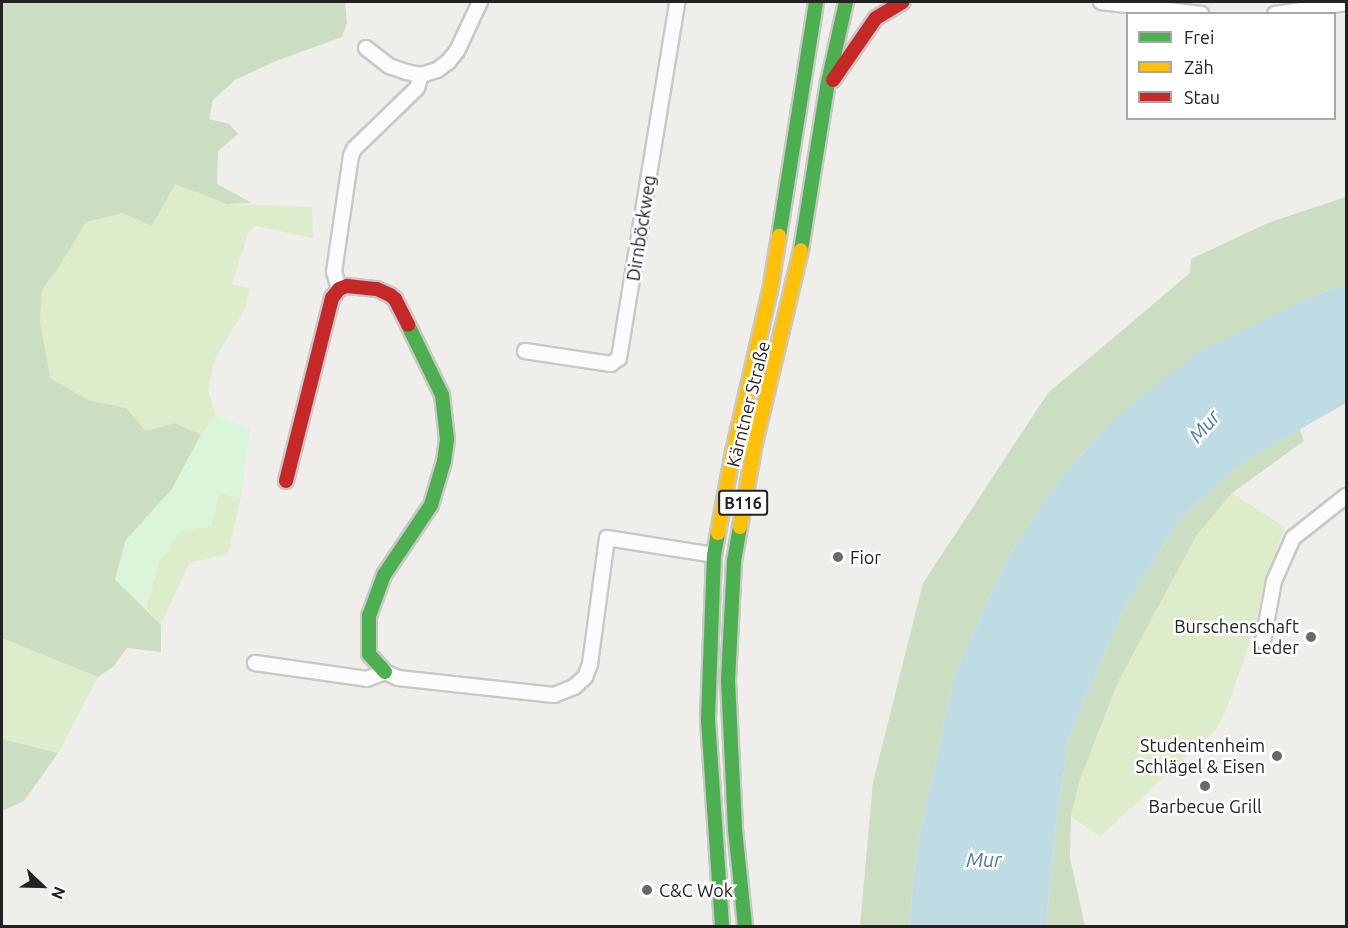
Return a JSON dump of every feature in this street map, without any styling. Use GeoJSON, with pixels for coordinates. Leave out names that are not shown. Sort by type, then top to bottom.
{"type":"FeatureCollection","features":[{"type":"Feature","properties":{"kind":"main road","name":"Kärntner Straße"},"geometry":{"type":"LineString","coordinates":[[722,927],[708,720],[714,555],[733,452],[770,291],[816,2]]}},
{"type":"Feature","properties":{"kind":"main road","name":"Kärntner Straße"},"geometry":{"type":"LineString","coordinates":[[745,927],[735,829],[729,712],[734,562],[756,443],[800,259],[827,87],[846,2]]}},
{"type":"Feature","properties":{"kind":"main road"},"geometry":{"type":"LineString","coordinates":[[827,87],[876,18],[903,2]]}},
{"type":"Feature","properties":{"kind":"main road"},"geometry":{"type":"LineString","coordinates":[[286,481],[332,298],[339,289],[356,285],[384,292],[395,299],[444,401],[447,439],[439,483],[431,505],[384,575],[369,616],[369,654],[385,672]]}},
{"type":"Feature","properties":{"kind":"street"},"geometry":{"type":"LineString","coordinates":[[366,48],[389,66],[421,75],[436,70],[448,62],[467,34],[480,2]]}},
{"type":"Feature","properties":{"kind":"street","name":"Dirnböckweg"},"geometry":{"type":"LineString","coordinates":[[525,351],[610,364],[619,358],[677,2]]}},
{"type":"Feature","properties":{"kind":"street"},"geometry":{"type":"LineString","coordinates":[[1101,2],[1184,12]]}},
{"type":"Feature","properties":{"kind":"street"},"geometry":{"type":"LineString","coordinates":[[1288,12],[1347,3]]}},
{"type":"Feature","properties":{"kind":"street"},"geometry":{"type":"LineString","coordinates":[[339,289],[334,272],[351,156],[354,149],[417,88],[421,75]]}},
{"type":"Feature","properties":{"kind":"street"},"geometry":{"type":"LineString","coordinates":[[1263,641],[1274,580],[1293,538],[1347,496]]}},
{"type":"Feature","properties":{"kind":"street"},"geometry":{"type":"LineString","coordinates":[[255,663],[367,679],[385,672],[398,678],[554,695],[574,687],[585,677],[590,664],[607,538],[714,555]]}},
{"type":"Feature","properties":{"kind":"green space"},"geometry":{"type":"Polygon","coordinates":[[[2,2],[345,2],[347,23],[342,37],[276,61],[235,80],[213,100],[209,119],[229,124],[238,134],[218,151],[217,184],[252,203],[227,204],[175,184],[152,226],[123,213],[86,222],[42,290],[40,320],[50,378],[88,400],[126,408],[146,431],[175,423],[201,435],[172,489],[126,540],[115,579],[161,625],[161,652],[127,648],[114,666],[98,677],[2,638],[2,2]]]}},
{"type":"Feature","properties":{"kind":"green space"},"geometry":{"type":"Polygon","coordinates":[[[175,184],[227,204],[312,207],[313,238],[255,226],[249,231],[232,284],[250,288],[246,306],[214,361],[208,390],[216,415],[201,435],[175,423],[146,431],[126,408],[88,400],[50,378],[40,320],[42,290],[86,222],[123,213],[175,184]]]}},
{"type":"Feature","properties":{"kind":"green space"},"geometry":{"type":"Polygon","coordinates":[[[1346,197],[1346,283],[1311,297],[1107,425],[1053,488],[1008,557],[955,673],[916,852],[909,926],[860,926],[873,782],[923,583],[1048,393],[1190,273],[1191,259],[1268,223],[1346,197]]]}},
{"type":"Feature","properties":{"kind":"green space"},"geometry":{"type":"Polygon","coordinates":[[[216,415],[250,429],[241,497],[219,494],[211,526],[181,531],[160,560],[145,608],[115,579],[126,540],[172,489],[201,435],[216,415]]]}},
{"type":"Feature","properties":{"kind":"green space"},"geometry":{"type":"Polygon","coordinates":[[[1300,429],[1304,441],[1232,493],[1196,536],[1118,682],[1079,782],[1071,816],[1070,858],[1085,926],[1046,926],[1055,832],[1069,737],[1122,612],[1180,519],[1243,462],[1300,429]]]}},
{"type":"Feature","properties":{"kind":"green space"},"geometry":{"type":"Polygon","coordinates":[[[1232,493],[1285,527],[1266,578],[1255,627],[1226,711],[1218,727],[1100,837],[1071,816],[1079,782],[1118,682],[1196,536],[1232,493]]]}},
{"type":"Feature","properties":{"kind":"green space"},"geometry":{"type":"Polygon","coordinates":[[[219,494],[241,497],[228,554],[189,563],[161,625],[146,608],[160,560],[181,530],[211,526],[219,494]]]}},
{"type":"Feature","properties":{"kind":"green space"},"geometry":{"type":"Polygon","coordinates":[[[2,638],[98,677],[58,753],[2,739],[2,638]]]}},
{"type":"Feature","properties":{"kind":"green space"},"geometry":{"type":"Polygon","coordinates":[[[2,739],[58,753],[24,801],[2,811],[2,739]]]}},
{"type":"Feature","properties":{"kind":"water","name":"Mur"},"geometry":{"type":"Polygon","coordinates":[[[1346,283],[1346,403],[1243,462],[1180,519],[1122,612],[1069,737],[1055,832],[1046,926],[909,926],[916,852],[955,673],[1008,557],[1053,488],[1107,425],[1195,354],[1311,297],[1346,283]]]}},
{"type":"Feature","properties":{"kind":"traffic: fast"},"geometry":{"type":"LineString","coordinates":[[779,236],[816,2]]}},
{"type":"Feature","properties":{"kind":"traffic: fast"},"geometry":{"type":"LineString","coordinates":[[801,250],[827,87],[846,2]]}},
{"type":"Feature","properties":{"kind":"traffic: fast"},"geometry":{"type":"LineString","coordinates":[[385,672],[369,654],[369,616],[384,575],[431,505],[444,461],[447,439],[442,395],[408,325]]}},
{"type":"Feature","properties":{"kind":"traffic: fast"},"geometry":{"type":"LineString","coordinates":[[740,527],[734,562],[728,680],[735,829],[745,926]]}},
{"type":"Feature","properties":{"kind":"traffic: fast"},"geometry":{"type":"LineString","coordinates":[[718,533],[714,555],[708,720],[722,926]]}},
{"type":"Feature","properties":{"kind":"traffic: slow"},"geometry":{"type":"LineString","coordinates":[[718,533],[733,452],[770,291],[779,236]]}},
{"type":"Feature","properties":{"kind":"traffic: slow"},"geometry":{"type":"LineString","coordinates":[[740,527],[755,443],[801,250]]}},
{"type":"Feature","properties":{"kind":"traffic: jam"},"geometry":{"type":"LineString","coordinates":[[833,80],[876,18],[903,2]]}},
{"type":"Feature","properties":{"kind":"traffic: jam"},"geometry":{"type":"LineString","coordinates":[[286,481],[332,298],[339,289],[347,286],[377,289],[390,295],[395,299],[408,325]]}},
{"type":"Feature","properties":{"kind":"place","name":"Fior"},"geometry":{"type":"Point","coordinates":[838,557]}},
{"type":"Feature","properties":{"kind":"place","name":"Burschenschaft Leder"},"geometry":{"type":"Point","coordinates":[1311,637]}},
{"type":"Feature","properties":{"kind":"place","name":"Studentenheim Schlägel & Eisen"},"geometry":{"type":"Point","coordinates":[1277,756]}},
{"type":"Feature","properties":{"kind":"place","name":"Barbecue Grill"},"geometry":{"type":"Point","coordinates":[1205,786]}},
{"type":"Feature","properties":{"kind":"place","name":"C&C Wok"},"geometry":{"type":"Point","coordinates":[647,890]}}]}
